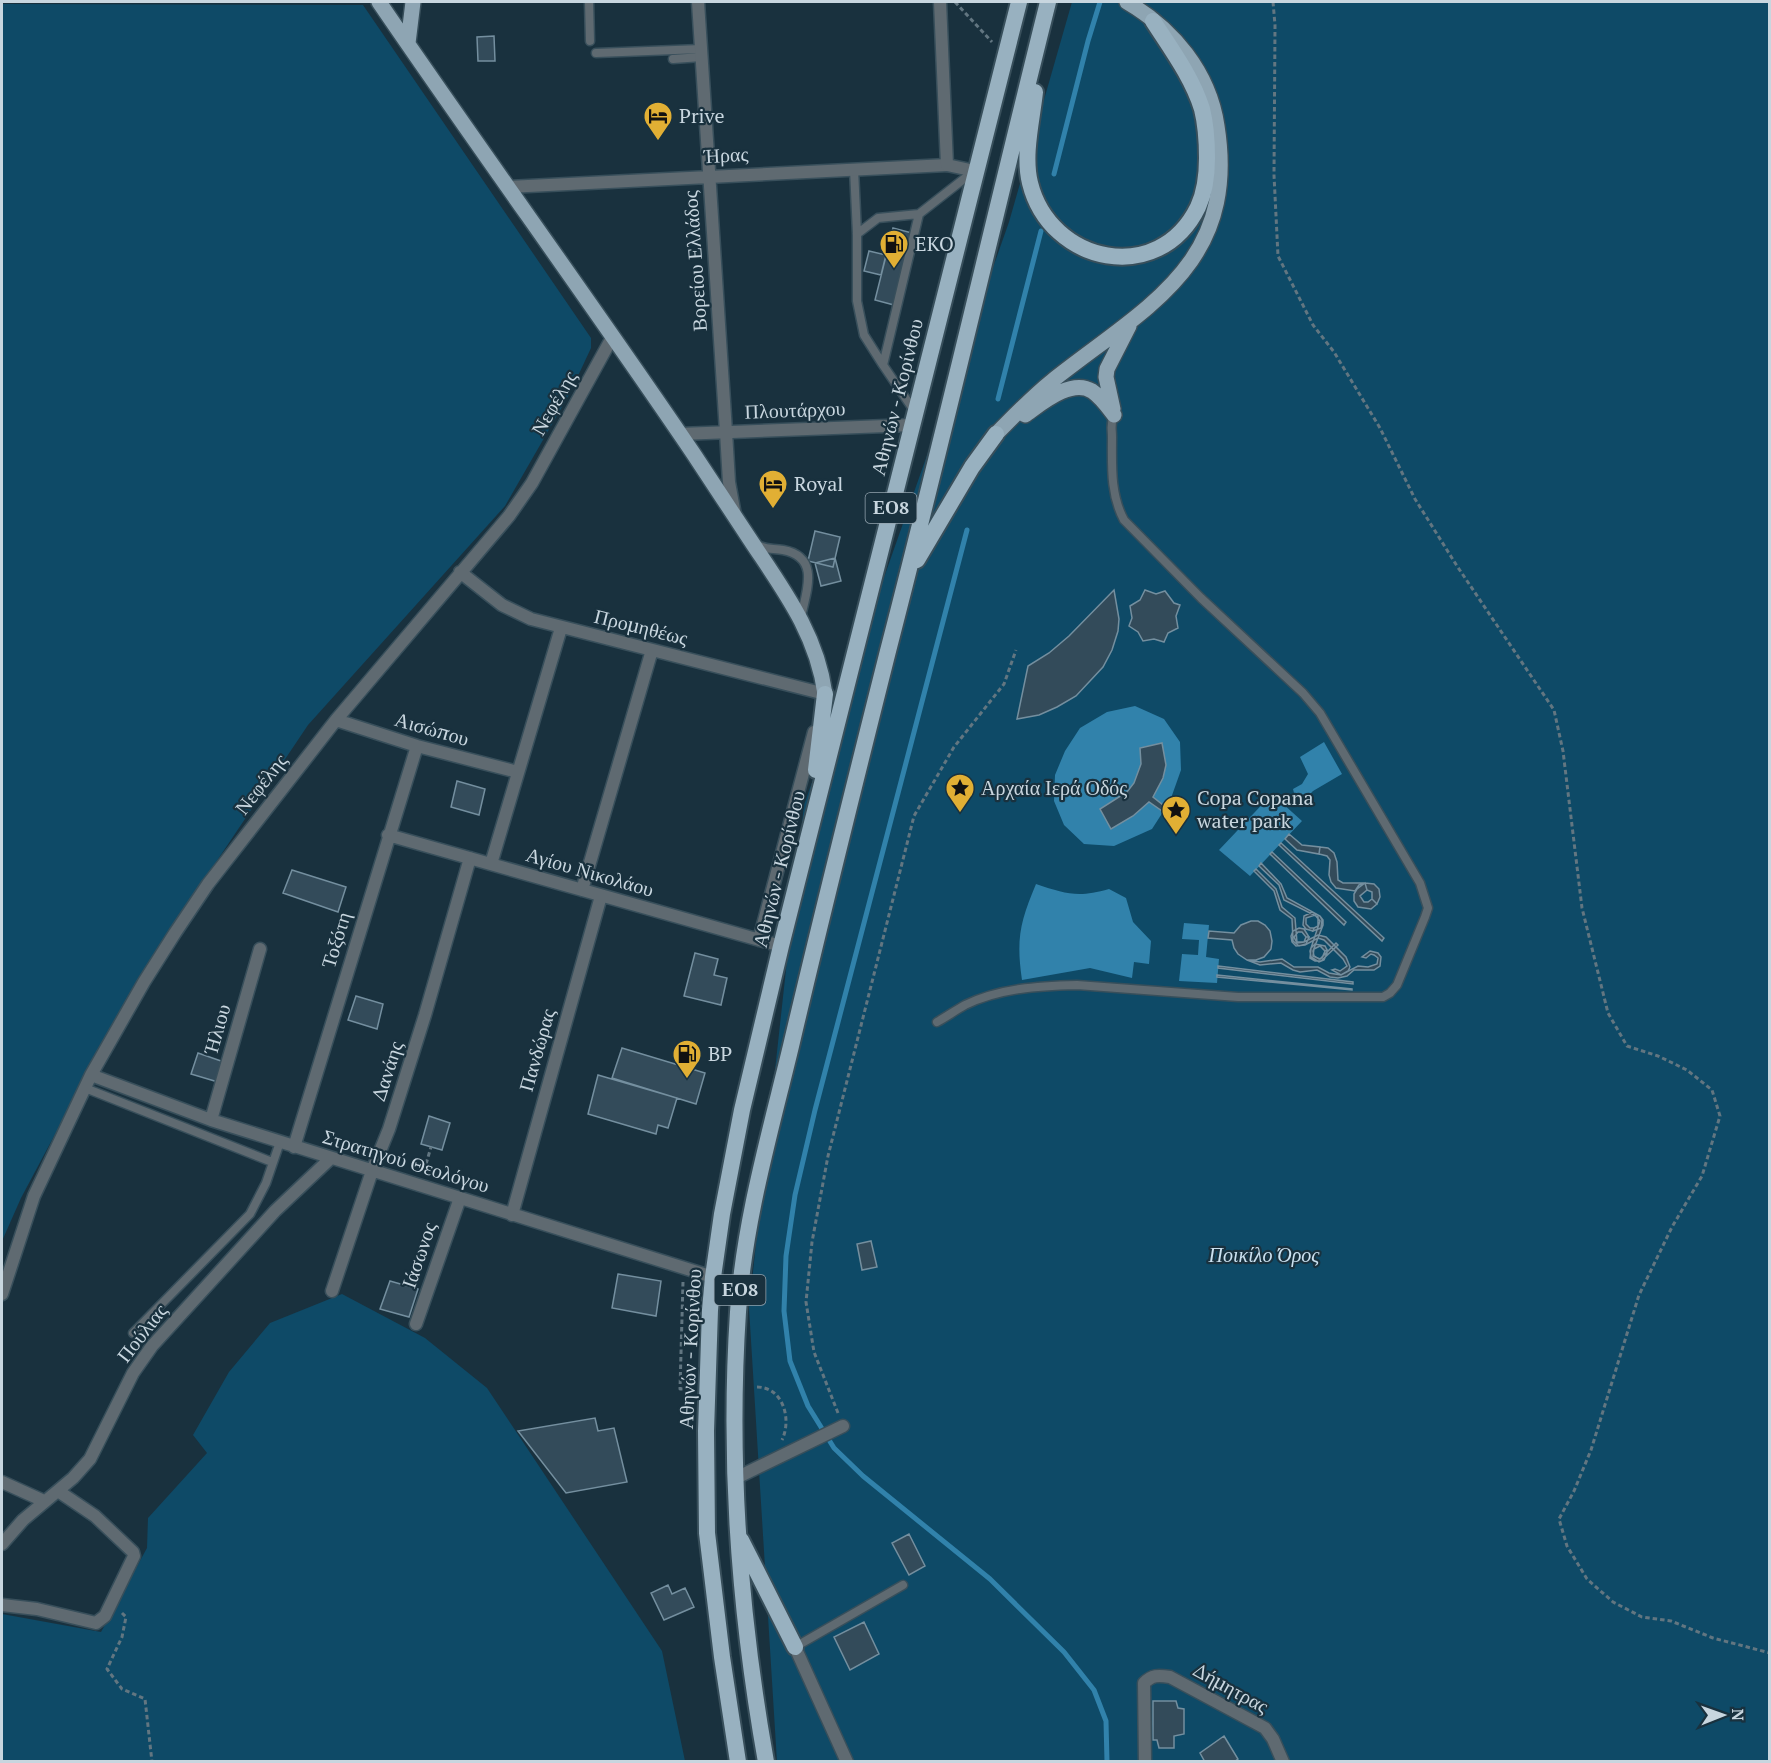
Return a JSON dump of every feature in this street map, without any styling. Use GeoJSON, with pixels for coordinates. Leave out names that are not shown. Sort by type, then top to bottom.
{"type":"FeatureCollection","features":[{"type":"Feature","properties":{"kind":"highway","name":"Αθηνών - Κορίνθου"},"geometry":{"type":"LineString","coordinates":[[738,1761],[722,1658],[707,1533],[707,1402],[713,1277],[724,1204],[742,1110],[806,844],[1019,2]]}},
{"type":"Feature","properties":{"kind":"highway","name":"ΕΟ8"},"geometry":{"type":"LineString","coordinates":[[766,1761],[747,1644],[736,1530],[738,1311],[751,1219],[843,828],[908,574],[1048,2]]}},
{"type":"Feature","properties":{"kind":"highway"},"geometry":{"type":"LineString","coordinates":[[1041,31],[1029,151],[1029,180],[1033,194],[1052,226],[1072,243],[1095,253],[1127,256],[1146,254],[1170,241],[1194,214],[1205,183],[1206,131],[1198,98],[1182,67],[1152,20]]}},
{"type":"Feature","properties":{"kind":"highway"},"geometry":{"type":"LineString","coordinates":[[908,574],[996,434]]}},
{"type":"Feature","properties":{"kind":"highway"},"geometry":{"type":"LineString","coordinates":[[806,844],[825,694]]}},
{"type":"Feature","properties":{"kind":"highway"},"geometry":{"type":"LineString","coordinates":[[736,1530],[795,1647]]}},
{"type":"Feature","properties":{"kind":"main road"},"geometry":{"type":"LineString","coordinates":[[379,2],[613,336],[751,540],[801,618],[822,672],[825,694]]}},
{"type":"Feature","properties":{"kind":"main road"},"geometry":{"type":"LineString","coordinates":[[408,43],[413,2]]}},
{"type":"Feature","properties":{"kind":"main road"},"geometry":{"type":"LineString","coordinates":[[996,434],[1039,392],[1132,321],[1168,288],[1194,259],[1212,224],[1219,190],[1219,142],[1216,118],[1209,94],[1186,51],[1152,20],[1127,2]]}},
{"type":"Feature","properties":{"kind":"main road"},"geometry":{"type":"LineString","coordinates":[[1114,415],[1106,377],[1107,369],[1132,321]]}},
{"type":"Feature","properties":{"kind":"main road"},"geometry":{"type":"LineString","coordinates":[[996,434],[1043,403],[1074,388],[1087,388],[1092,391],[1114,415]]}},
{"type":"Feature","properties":{"kind":"street","name":"Βορείου Ελλάδος"},"geometry":{"type":"LineString","coordinates":[[698,2],[729,482],[735,517]]}},
{"type":"Feature","properties":{"kind":"street"},"geometry":{"type":"LineString","coordinates":[[940,2],[947,165]]}},
{"type":"Feature","properties":{"kind":"street","name":"Ήρας"},"geometry":{"type":"LineString","coordinates":[[508,187],[709,175],[947,165],[975,171]]}},
{"type":"Feature","properties":{"kind":"street","name":"Νεφέλης"},"geometry":{"type":"LineString","coordinates":[[2,1294],[34,1196],[91,1075],[144,982],[208,884],[336,720],[509,516],[532,483],[613,336]]}},
{"type":"Feature","properties":{"kind":"street","name":"Πλουτάρχου"},"geometry":{"type":"LineString","coordinates":[[680,434],[914,418]]}},
{"type":"Feature","properties":{"kind":"street","name":"Προμηθέως"},"geometry":{"type":"LineString","coordinates":[[460,572],[502,605],[531,619],[825,694]]}},
{"type":"Feature","properties":{"kind":"street"},"geometry":{"type":"LineString","coordinates":[[491,864],[561,628]]}},
{"type":"Feature","properties":{"kind":"street"},"geometry":{"type":"LineString","coordinates":[[582,890],[652,650]]}},
{"type":"Feature","properties":{"kind":"street"},"geometry":{"type":"LineString","coordinates":[[759,940],[825,694]]}},
{"type":"Feature","properties":{"kind":"street","name":"Αισώπου"},"geometry":{"type":"LineString","coordinates":[[336,720],[417,746],[518,772]]}},
{"type":"Feature","properties":{"kind":"street","name":"Τοξότη"},"geometry":{"type":"LineString","coordinates":[[294,1147],[417,746]]}},
{"type":"Feature","properties":{"kind":"street","name":"Αγίου Νικολάου"},"geometry":{"type":"LineString","coordinates":[[388,835],[781,946]]}},
{"type":"Feature","properties":{"kind":"street","name":"Δανάης"},"geometry":{"type":"LineString","coordinates":[[332,1291],[372,1171],[389,1129],[470,858]]}},
{"type":"Feature","properties":{"kind":"street","name":"Πανδώρας"},"geometry":{"type":"LineString","coordinates":[[512,1215],[601,896]]}},
{"type":"Feature","properties":{"kind":"street","name":"Ήλιου"},"geometry":{"type":"LineString","coordinates":[[212,1120],[260,949]]}},
{"type":"Feature","properties":{"kind":"street","name":"Στρατηγού Θεολόγου"},"geometry":{"type":"LineString","coordinates":[[91,1075],[212,1120],[294,1147],[713,1277]]}},
{"type":"Feature","properties":{"kind":"street","name":"Πούλιας"},"geometry":{"type":"LineString","coordinates":[[2,1544],[22,1520],[73,1478],[90,1459],[133,1373],[152,1346],[275,1211],[331,1158]]}},
{"type":"Feature","properties":{"kind":"street","name":"Ιάσωνος"},"geometry":{"type":"LineString","coordinates":[[416,1324],[460,1198]]}},
{"type":"Feature","properties":{"kind":"street"},"geometry":{"type":"LineString","coordinates":[[735,1479],[843,1426]]}},
{"type":"Feature","properties":{"kind":"street"},"geometry":{"type":"LineString","coordinates":[[2,1482],[44,1501]]}},
{"type":"Feature","properties":{"kind":"street"},"geometry":{"type":"LineString","coordinates":[[2,1605],[96,1623],[105,1616],[134,1556],[133,1552],[94,1516],[58,1491]]}},
{"type":"Feature","properties":{"kind":"street"},"geometry":{"type":"LineString","coordinates":[[795,1647],[847,1761]]}},
{"type":"Feature","properties":{"kind":"street","name":"Δήμητρας"},"geometry":{"type":"LineString","coordinates":[[1145,1761],[1144,1683],[1155,1676],[1170,1677],[1265,1728],[1273,1739],[1282,1761]]}},
{"type":"Feature","properties":{"kind":"lane"},"geometry":{"type":"LineString","coordinates":[[588,2],[590,41]]}},
{"type":"Feature","properties":{"kind":"lane"},"geometry":{"type":"LineString","coordinates":[[596,53],[701,53]]}},
{"type":"Feature","properties":{"kind":"lane"},"geometry":{"type":"LineString","coordinates":[[673,59],[701,53]]}},
{"type":"Feature","properties":{"kind":"lane"},"geometry":{"type":"LineString","coordinates":[[854,169],[857,234],[856,301],[864,335],[914,418]]}},
{"type":"Feature","properties":{"kind":"lane"},"geometry":{"type":"LineString","coordinates":[[857,234],[878,218],[919,214],[975,171]]}},
{"type":"Feature","properties":{"kind":"lane"},"geometry":{"type":"LineString","coordinates":[[883,365],[919,214]]}},
{"type":"Feature","properties":{"kind":"lane"},"geometry":{"type":"LineString","coordinates":[[937,1023],[966,1005],[995,993],[1052,986],[1077,985],[1238,997],[1383,997],[1397,985],[1428,908],[1420,883],[1320,713],[1303,693],[1201,598],[1124,520],[1118,509],[1110,463],[1112,435],[1110,424],[1114,415]]}},
{"type":"Feature","properties":{"kind":"lane"},"geometry":{"type":"LineString","coordinates":[[751,540],[762,548],[791,552],[800,558],[807,568],[808,590],[801,618]]}},
{"type":"Feature","properties":{"kind":"lane"},"geometry":{"type":"LineString","coordinates":[[85,1088],[272,1162]]}},
{"type":"Feature","properties":{"kind":"lane"},"geometry":{"type":"LineString","coordinates":[[133,1333],[250,1214],[266,1183],[280,1142]]}},
{"type":"Feature","properties":{"kind":"lane"},"geometry":{"type":"LineString","coordinates":[[795,1647],[903,1585]]}},
{"type":"Feature","properties":{"kind":"path"},"geometry":{"type":"LineString","coordinates":[[955,2],[1005,56]]}},
{"type":"Feature","properties":{"kind":"path"},"geometry":{"type":"LineString","coordinates":[[1273,2],[1275,25],[1274,175],[1278,256],[1312,325],[1334,352],[1380,428],[1414,498],[1554,710],[1563,750],[1582,908],[1608,1013],[1627,1046],[1658,1056],[1687,1070],[1712,1090],[1720,1116],[1702,1176],[1672,1227],[1639,1295],[1591,1450],[1574,1491],[1559,1519],[1567,1546],[1587,1579],[1613,1602],[1642,1617],[1671,1621],[1713,1638],[1770,1653]]}},
{"type":"Feature","properties":{"kind":"path"},"geometry":{"type":"LineString","coordinates":[[843,1426],[814,1352],[806,1302],[812,1242],[828,1156],[914,816],[954,747],[1004,684],[1016,650]]}},
{"type":"Feature","properties":{"kind":"path"},"geometry":{"type":"LineString","coordinates":[[420,1186],[431,1147]]}},
{"type":"Feature","properties":{"kind":"path"},"geometry":{"type":"LineString","coordinates":[[684,1268],[680,1389],[685,1389]]}},
{"type":"Feature","properties":{"kind":"path"},"geometry":{"type":"LineString","coordinates":[[757,1387],[765,1388],[775,1395],[783,1404],[787,1416],[785,1434],[779,1445],[767,1454],[768,1462]]}},
{"type":"Feature","properties":{"kind":"path"},"geometry":{"type":"LineString","coordinates":[[111,1603],[126,1617],[122,1637],[107,1669],[122,1689],[146,1699],[152,1761]]}},
{"type":"Feature","properties":{"kind":"green space","name":"Ποικίλο Όρος"},"geometry":{"type":"Polygon","coordinates":[[[1072,2],[1769,2],[1769,1761],[777,1762],[749,1308],[804,805],[1009,222],[1072,2]]]}},
{"type":"Feature","properties":{"kind":"green space"},"geometry":{"type":"Polygon","coordinates":[[[2,4],[363,5],[591,338],[591,348],[570,393],[505,506],[308,725],[139,977],[21,1198],[2,1241],[2,4]]]}},
{"type":"Feature","properties":{"kind":"green space"},"geometry":{"type":"Polygon","coordinates":[[[342,1294],[425,1338],[487,1388],[662,1651],[685,1761],[2,1761],[2,1614],[101,1632],[147,1548],[148,1518],[207,1453],[193,1435],[229,1372],[270,1323],[342,1294]]]}},
{"type":"Feature","properties":{"kind":"shaded area"},"geometry":{"type":"Polygon","coordinates":[[[1135,706],[1164,719],[1180,742],[1181,770],[1170,801],[1152,829],[1114,846],[1084,844],[1064,825],[1054,801],[1055,775],[1065,751],[1080,728],[1107,712],[1135,706]]]}},
{"type":"Feature","properties":{"kind":"shaded area"},"geometry":{"type":"Polygon","coordinates":[[[1324,742],[1342,774],[1313,791],[1308,796],[1311,803],[1307,807],[1303,800],[1295,797],[1293,789],[1302,784],[1308,774],[1300,757],[1324,742]]]}},
{"type":"Feature","properties":{"kind":"shaded area"},"geometry":{"type":"Polygon","coordinates":[[[1272,794],[1302,821],[1250,876],[1219,850],[1272,794]]]}},
{"type":"Feature","properties":{"kind":"shaded area"},"geometry":{"type":"Polygon","coordinates":[[[1036,884],[1072,894],[1109,889],[1126,898],[1133,922],[1151,941],[1149,964],[1134,962],[1132,978],[1090,968],[1022,980],[1019,953],[1021,931],[1026,909],[1036,884]]]}},
{"type":"Feature","properties":{"kind":"shaded area"},"geometry":{"type":"Polygon","coordinates":[[[1184,923],[1209,925],[1206,957],[1219,959],[1217,983],[1179,981],[1182,954],[1198,955],[1199,940],[1182,939],[1184,923]]]}},
{"type":"Feature","properties":{"kind":"building"},"geometry":{"type":"Polygon","coordinates":[[[494,36],[495,61],[478,61],[477,37],[494,36]]]}},
{"type":"Feature","properties":{"kind":"building"},"geometry":{"type":"Polygon","coordinates":[[[893,228],[912,233],[894,305],[875,300],[893,228]]]}},
{"type":"Feature","properties":{"kind":"building"},"geometry":{"type":"Polygon","coordinates":[[[869,251],[886,255],[881,275],[864,271],[869,251]]]}},
{"type":"Feature","properties":{"kind":"building"},"geometry":{"type":"Polygon","coordinates":[[[815,531],[840,537],[833,567],[808,561],[815,531]]]}},
{"type":"Feature","properties":{"kind":"building"},"geometry":{"type":"Polygon","coordinates":[[[835,558],[841,581],[821,586],[815,563],[835,558]]]}},
{"type":"Feature","properties":{"kind":"building"},"geometry":{"type":"Polygon","coordinates":[[[1114,590],[1119,619],[1118,631],[1103,667],[1076,696],[1039,715],[1017,719],[1028,666],[1049,653],[1069,636],[1114,590]]]}},
{"type":"Feature","properties":{"kind":"building"},"geometry":{"type":"Polygon","coordinates":[[[1145,590],[1156,594],[1165,591],[1174,603],[1180,605],[1176,616],[1178,628],[1168,633],[1164,642],[1154,639],[1143,641],[1138,632],[1129,626],[1132,618],[1130,606],[1140,600],[1145,590]]]}},
{"type":"Feature","properties":{"kind":"building"},"geometry":{"type":"Polygon","coordinates":[[[1162,743],[1166,765],[1163,778],[1153,797],[1168,809],[1165,813],[1149,802],[1133,816],[1111,829],[1100,809],[1127,792],[1134,783],[1141,764],[1140,748],[1162,743]]]}},
{"type":"Feature","properties":{"kind":"building"},"geometry":{"type":"Polygon","coordinates":[[[457,781],[485,789],[479,815],[451,807],[457,781]]]}},
{"type":"Feature","properties":{"kind":"building"},"geometry":{"type":"Polygon","coordinates":[[[1289,834],[1302,845],[1320,847],[1319,854],[1297,850],[1285,839],[1289,834]]]}},
{"type":"Feature","properties":{"kind":"building"},"geometry":{"type":"Polygon","coordinates":[[[1281,843],[1384,938],[1382,941],[1279,845],[1281,843]]]}},
{"type":"Feature","properties":{"kind":"building"},"geometry":{"type":"Polygon","coordinates":[[[1320,847],[1328,848],[1334,853],[1338,880],[1343,883],[1365,883],[1359,885],[1355,891],[1336,888],[1329,875],[1330,860],[1327,856],[1319,854],[1320,847]]]}},
{"type":"Feature","properties":{"kind":"building"},"geometry":{"type":"Polygon","coordinates":[[[1272,852],[1346,922],[1344,925],[1270,854],[1272,852]]]}},
{"type":"Feature","properties":{"kind":"building"},"geometry":{"type":"Polygon","coordinates":[[[1261,863],[1281,884],[1287,898],[1320,916],[1321,928],[1313,931],[1318,926],[1318,917],[1284,900],[1279,885],[1259,866],[1261,863]]]}},
{"type":"Feature","properties":{"kind":"building"},"geometry":{"type":"Polygon","coordinates":[[[1256,869],[1276,889],[1282,907],[1295,918],[1297,942],[1304,942],[1306,937],[1309,937],[1306,944],[1299,946],[1293,941],[1292,919],[1280,910],[1274,891],[1254,871],[1256,869]]]}},
{"type":"Feature","properties":{"kind":"building"},"geometry":{"type":"Polygon","coordinates":[[[292,870],[346,887],[338,912],[283,893],[292,870]]]}},
{"type":"Feature","properties":{"kind":"building"},"geometry":{"type":"Polygon","coordinates":[[[1365,883],[1367,890],[1360,896],[1364,902],[1372,899],[1377,904],[1371,909],[1358,907],[1354,901],[1357,889],[1365,883]]]}},
{"type":"Feature","properties":{"kind":"building"},"geometry":{"type":"Polygon","coordinates":[[[1365,883],[1374,884],[1379,889],[1380,897],[1377,904],[1372,899],[1372,892],[1367,890],[1365,883]]]}},
{"type":"Feature","properties":{"kind":"building"},"geometry":{"type":"Polygon","coordinates":[[[1312,912],[1323,920],[1313,951],[1314,956],[1319,959],[1327,950],[1327,953],[1324,960],[1319,962],[1311,957],[1310,951],[1320,921],[1315,915],[1306,918],[1306,924],[1314,928],[1313,931],[1306,929],[1303,925],[1304,916],[1312,912]]]}},
{"type":"Feature","properties":{"kind":"building"},"geometry":{"type":"Polygon","coordinates":[[[1258,921],[1270,931],[1271,949],[1264,957],[1247,960],[1238,954],[1232,940],[1208,938],[1209,931],[1234,933],[1241,925],[1258,921]]]}},
{"type":"Feature","properties":{"kind":"building"},"geometry":{"type":"Polygon","coordinates":[[[1299,928],[1304,929],[1309,937],[1298,932],[1294,937],[1297,943],[1318,935],[1326,937],[1346,957],[1350,967],[1348,971],[1341,975],[1332,970],[1340,971],[1347,966],[1324,940],[1318,938],[1305,945],[1296,946],[1291,936],[1293,931],[1299,928]]]}},
{"type":"Feature","properties":{"kind":"building"},"geometry":{"type":"Polygon","coordinates":[[[1336,943],[1338,945],[1321,961],[1310,958],[1311,948],[1315,944],[1325,946],[1327,950],[1325,951],[1320,946],[1314,949],[1313,956],[1320,959],[1336,943]]]}},
{"type":"Feature","properties":{"kind":"building"},"geometry":{"type":"Polygon","coordinates":[[[1370,951],[1378,953],[1381,957],[1380,966],[1374,970],[1354,970],[1347,976],[1338,978],[1330,977],[1317,970],[1300,972],[1281,963],[1260,965],[1247,960],[1260,962],[1282,959],[1294,967],[1318,967],[1329,973],[1341,975],[1358,966],[1368,967],[1377,964],[1378,958],[1374,955],[1362,957],[1370,951]]]}},
{"type":"Feature","properties":{"kind":"building"},"geometry":{"type":"Polygon","coordinates":[[[695,953],[718,959],[714,975],[727,978],[721,1005],[684,996],[695,953]]]}},
{"type":"Feature","properties":{"kind":"building"},"geometry":{"type":"Polygon","coordinates":[[[1218,966],[1353,982],[1353,984],[1218,968],[1218,966]]]}},
{"type":"Feature","properties":{"kind":"building"},"geometry":{"type":"Polygon","coordinates":[[[1217,975],[1352,989],[1352,990],[1217,977],[1217,975]]]}},
{"type":"Feature","properties":{"kind":"building"},"geometry":{"type":"Polygon","coordinates":[[[356,996],[383,1004],[377,1029],[348,1020],[356,996]]]}},
{"type":"Feature","properties":{"kind":"building"},"geometry":{"type":"Polygon","coordinates":[[[622,1048],[705,1073],[696,1104],[612,1078],[622,1048]]]}},
{"type":"Feature","properties":{"kind":"building"},"geometry":{"type":"Polygon","coordinates":[[[198,1053],[224,1062],[218,1082],[191,1074],[198,1053]]]}},
{"type":"Feature","properties":{"kind":"building"},"geometry":{"type":"Polygon","coordinates":[[[598,1075],[677,1098],[668,1128],[658,1125],[656,1134],[588,1114],[598,1075]]]}},
{"type":"Feature","properties":{"kind":"building"},"geometry":{"type":"Polygon","coordinates":[[[429,1116],[450,1123],[442,1150],[421,1144],[429,1116]]]}},
{"type":"Feature","properties":{"kind":"building"},"geometry":{"type":"Polygon","coordinates":[[[871,1241],[877,1267],[862,1270],[857,1244],[871,1241]]]}},
{"type":"Feature","properties":{"kind":"building"},"geometry":{"type":"Polygon","coordinates":[[[618,1274],[661,1281],[656,1316],[612,1308],[618,1274]]]}},
{"type":"Feature","properties":{"kind":"building"},"geometry":{"type":"Polygon","coordinates":[[[390,1281],[418,1289],[409,1317],[380,1309],[390,1281]]]}},
{"type":"Feature","properties":{"kind":"building"},"geometry":{"type":"Polygon","coordinates":[[[595,1418],[598,1431],[614,1428],[627,1482],[566,1493],[518,1431],[595,1418]]]}},
{"type":"Feature","properties":{"kind":"building"},"geometry":{"type":"Polygon","coordinates":[[[909,1534],[925,1566],[909,1575],[892,1543],[909,1534]]]}},
{"type":"Feature","properties":{"kind":"building"},"geometry":{"type":"Polygon","coordinates":[[[668,1585],[672,1594],[685,1588],[694,1607],[664,1620],[651,1593],[668,1585]]]}},
{"type":"Feature","properties":{"kind":"building"},"geometry":{"type":"Polygon","coordinates":[[[864,1622],[879,1654],[850,1670],[834,1637],[864,1622]]]}},
{"type":"Feature","properties":{"kind":"building"},"geometry":{"type":"Polygon","coordinates":[[[1153,1701],[1176,1701],[1178,1708],[1184,1709],[1184,1734],[1174,1736],[1174,1748],[1159,1748],[1157,1740],[1153,1740],[1153,1701]]]}},
{"type":"Feature","properties":{"kind":"building"},"geometry":{"type":"Polygon","coordinates":[[[1224,1736],[1238,1759],[1234,1762],[1205,1762],[1200,1753],[1224,1736]]]}},
{"type":"Feature","properties":{"kind":"waterway"},"geometry":{"type":"LineString","coordinates":[[1054,174],[1100,2]]}},
{"type":"Feature","properties":{"kind":"waterway"},"geometry":{"type":"LineString","coordinates":[[998,399],[1041,231]]}},
{"type":"Feature","properties":{"kind":"waterway"},"geometry":{"type":"LineString","coordinates":[[967,530],[815,1110],[795,1195],[786,1256],[784,1311],[790,1361],[808,1406],[834,1448],[863,1476],[990,1579],[1064,1652],[1094,1690],[1106,1721],[1107,1762]]}},
{"type":"Feature","properties":{"kind":"place","name":"Prive"},"geometry":{"type":"Point","coordinates":[658,142]}},
{"type":"Feature","properties":{"kind":"place","name":"EKO"},"geometry":{"type":"Point","coordinates":[894,270]}},
{"type":"Feature","properties":{"kind":"place","name":"Royal"},"geometry":{"type":"Point","coordinates":[773,510]}},
{"type":"Feature","properties":{"kind":"place","name":"Αρχαία Ιερά Οδός"},"geometry":{"type":"Point","coordinates":[960,814]}},
{"type":"Feature","properties":{"kind":"place","name":"Copa Copana water park"},"geometry":{"type":"Point","coordinates":[1176,836]}},
{"type":"Feature","properties":{"kind":"place","name":"BP"},"geometry":{"type":"Point","coordinates":[687,1080]}}]}
